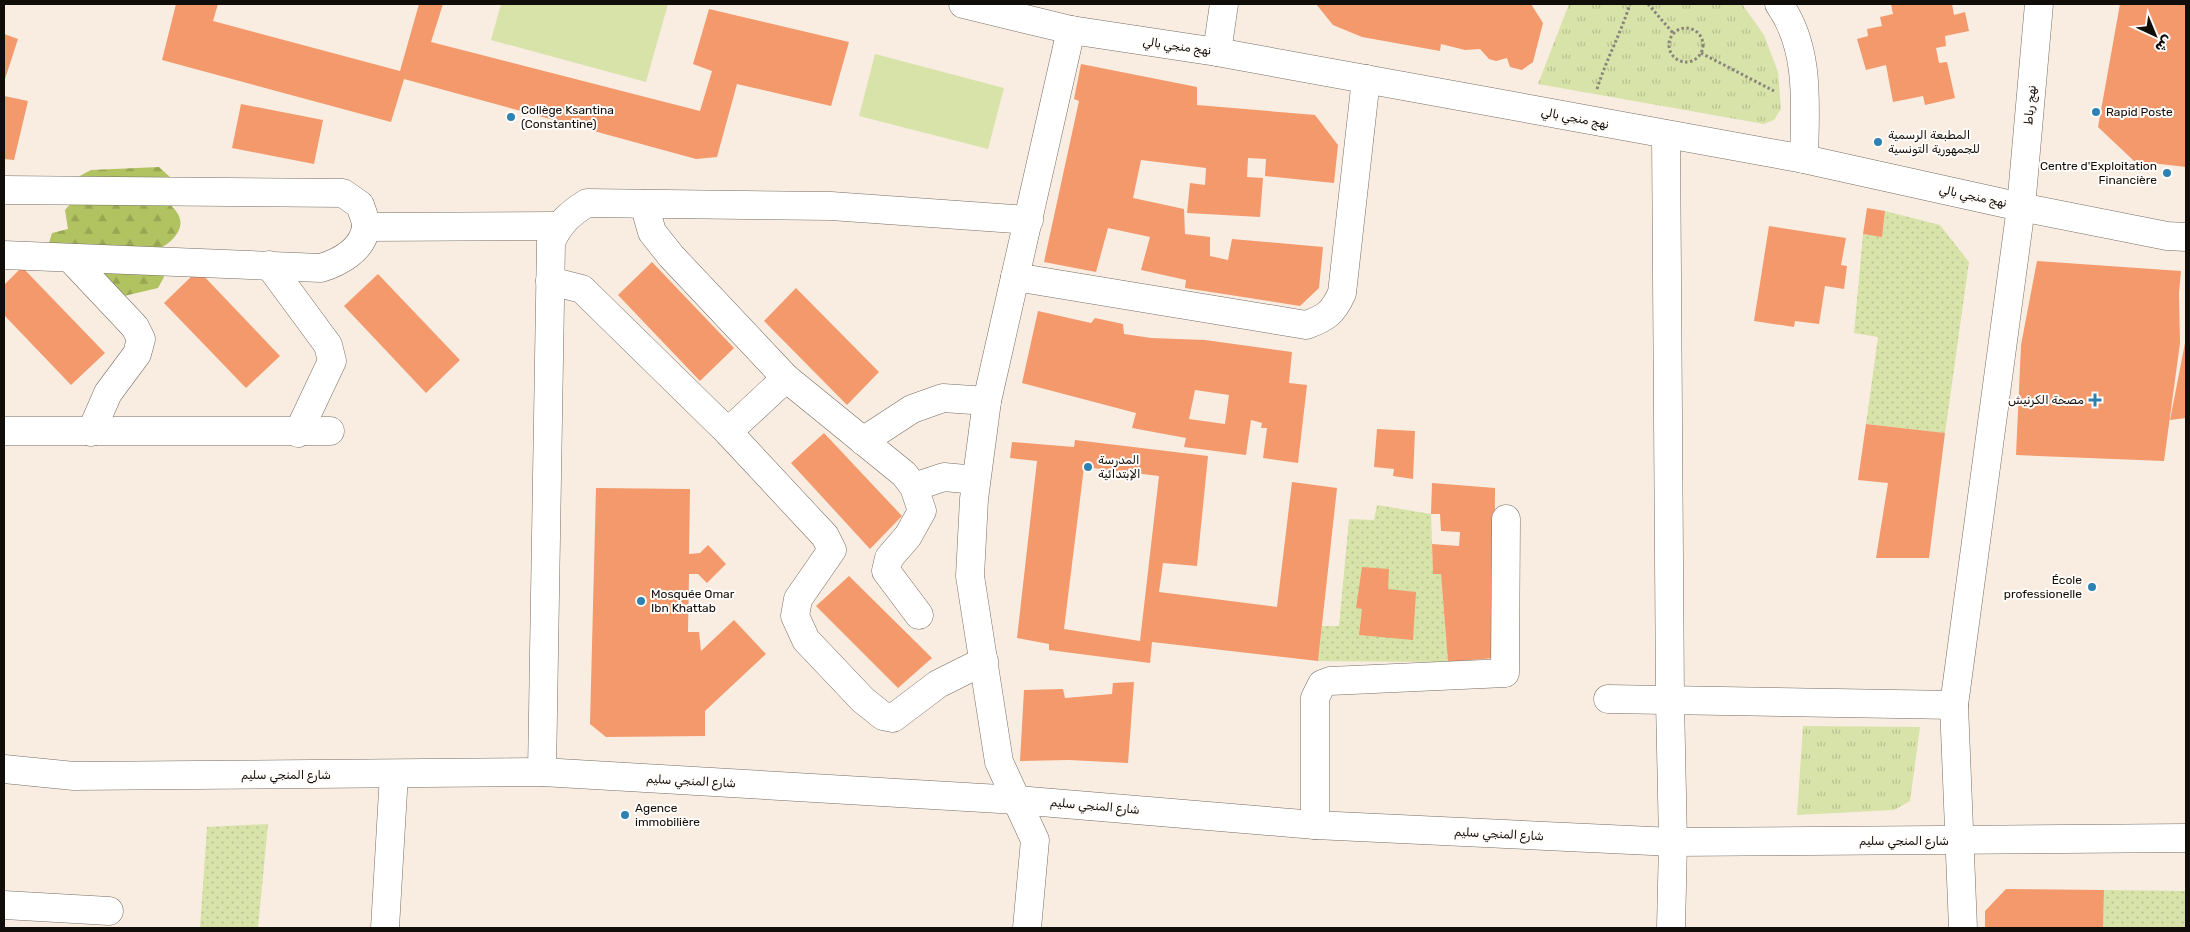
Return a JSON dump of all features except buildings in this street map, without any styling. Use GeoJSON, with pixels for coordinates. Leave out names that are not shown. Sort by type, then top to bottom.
{"type":"FeatureCollection","features":[{"type":"Feature","properties":{"kind":"street","name":"نهج منجي بالي"},"geometry":{"type":"LineString","coordinates":[[964,4],[1071,30],[1217,52],[1804,159],[2021,207],[2167,236],[2186,237]]}},
{"type":"Feature","properties":{"kind":"street"},"geometry":{"type":"LineString","coordinates":[[1217,52],[1224,4]]}},
{"type":"Feature","properties":{"kind":"street"},"geometry":{"type":"LineString","coordinates":[[1779,4],[1796,35],[1806,95],[1804,159]]}},
{"type":"Feature","properties":{"kind":"street","name":"نهج رباط"},"geometry":{"type":"LineString","coordinates":[[1963,928],[1954,705],[2021,207],[2039,4]]}},
{"type":"Feature","properties":{"kind":"street"},"geometry":{"type":"LineString","coordinates":[[1027,928],[1035,840],[999,762],[970,576],[976,480],[987,401],[1071,30]]}},
{"type":"Feature","properties":{"kind":"street"},"geometry":{"type":"LineString","coordinates":[[1015,277],[1306,325],[1322,320],[1335,308],[1342,293],[1366,79]]}},
{"type":"Feature","properties":{"kind":"street"},"geometry":{"type":"LineString","coordinates":[[1666,135],[1670,701],[1673,842],[1671,928]]}},
{"type":"Feature","properties":{"kind":"street"},"geometry":{"type":"LineString","coordinates":[[4,190],[343,193],[360,205],[366,227],[358,246],[341,262],[322,268],[4,255]]}},
{"type":"Feature","properties":{"kind":"street"},"geometry":{"type":"LineString","coordinates":[[542,772],[551,242],[558,226],[571,213],[587,203],[831,206],[1029,220]]}},
{"type":"Feature","properties":{"kind":"street"},"geometry":{"type":"LineString","coordinates":[[644,204],[652,232],[671,256],[786,378],[904,474],[914,487],[922,511],[908,536],[889,558],[886,571],[919,615]]}},
{"type":"Feature","properties":{"kind":"street"},"geometry":{"type":"LineString","coordinates":[[366,227],[558,226]]}},
{"type":"Feature","properties":{"kind":"street"},"geometry":{"type":"LineString","coordinates":[[70,258],[135,328],[141,339],[137,354],[108,393],[91,432]]}},
{"type":"Feature","properties":{"kind":"street"},"geometry":{"type":"LineString","coordinates":[[269,266],[328,345],[332,361],[298,433]]}},
{"type":"Feature","properties":{"kind":"street"},"geometry":{"type":"LineString","coordinates":[[550,281],[582,289],[728,432],[825,536],[832,550],[798,599],[795,616],[806,640],[863,700],[883,716],[893,718],[938,684],[984,661]]}},
{"type":"Feature","properties":{"kind":"street"},"geometry":{"type":"LineString","coordinates":[[728,432],[786,378]]}},
{"type":"Feature","properties":{"kind":"street"},"geometry":{"type":"LineString","coordinates":[[863,440],[912,409],[943,398],[987,401]]}},
{"type":"Feature","properties":{"kind":"street"},"geometry":{"type":"LineString","coordinates":[[4,431],[330,432]]}},
{"type":"Feature","properties":{"kind":"street"},"geometry":{"type":"LineString","coordinates":[[914,487],[944,477],[976,480]]}},
{"type":"Feature","properties":{"kind":"street"},"geometry":{"type":"LineString","coordinates":[[1315,825],[1315,698],[1322,684],[1330,680],[1505,673],[1506,519]]}},
{"type":"Feature","properties":{"kind":"street"},"geometry":{"type":"LineString","coordinates":[[1608,699],[1954,705]]}},
{"type":"Feature","properties":{"kind":"street","name":"شارع المنجي سليم"},"geometry":{"type":"LineString","coordinates":[[4,769],[74,776],[542,772],[1017,800],[1315,825],[1673,842],[2186,838]]}},
{"type":"Feature","properties":{"kind":"street"},"geometry":{"type":"LineString","coordinates":[[385,928],[394,774]]}},
{"type":"Feature","properties":{"kind":"street"},"geometry":{"type":"LineString","coordinates":[[4,905],[109,912]]}},
{"type":"Feature","properties":{"kind":"path"},"geometry":{"type":"LineString","coordinates":[[1588,120],[1605,62],[1623,25],[1630,4]]}},
{"type":"Feature","properties":{"kind":"path"},"geometry":{"type":"LineString","coordinates":[[1648,4],[1673,32]]}},
{"type":"Feature","properties":{"kind":"path"},"geometry":{"type":"LineString","coordinates":[[1683,27],[1694,29],[1702,38],[1701,53],[1690,62],[1679,61],[1675,58],[1669,49],[1668,43],[1673,32],[1683,27]]}},
{"type":"Feature","properties":{"kind":"path"},"geometry":{"type":"LineString","coordinates":[[1701,53],[1779,94],[1806,95]]}},
{"type":"Feature","properties":{"kind":"green space"},"geometry":{"type":"Polygon","coordinates":[[[501,4],[668,4],[646,82],[491,40],[501,4]]]}},
{"type":"Feature","properties":{"kind":"green space"},"geometry":{"type":"Polygon","coordinates":[[[1569,4],[1742,4],[1764,35],[1778,72],[1781,109],[1774,120],[1764,124],[1538,84],[1569,4]]]}},
{"type":"Feature","properties":{"kind":"green space"},"geometry":{"type":"Polygon","coordinates":[[[875,54],[1004,88],[988,149],[859,116],[875,54]]]}},
{"type":"Feature","properties":{"kind":"green space"},"geometry":{"type":"Polygon","coordinates":[[[159,167],[171,178],[168,203],[179,216],[180,229],[172,240],[158,250],[164,277],[158,288],[124,296],[115,285],[107,292],[48,246],[52,233],[68,229],[65,210],[72,202],[76,178],[91,170],[159,167]]]}},
{"type":"Feature","properties":{"kind":"green space"},"geometry":{"type":"Polygon","coordinates":[[[1885,211],[1940,225],[1969,262],[1945,433],[1866,424],[1878,337],[1854,333],[1863,234],[1882,236],[1885,211]]]}},
{"type":"Feature","properties":{"kind":"green space"},"geometry":{"type":"Polygon","coordinates":[[[1377,505],[1431,514],[1433,574],[1441,574],[1448,662],[1318,661],[1322,626],[1339,626],[1349,519],[1374,520],[1377,505]]]}},
{"type":"Feature","properties":{"kind":"green space"},"geometry":{"type":"Polygon","coordinates":[[[1803,726],[1920,727],[1910,801],[1894,810],[1797,815],[1803,726]]]}},
{"type":"Feature","properties":{"kind":"green space"},"geometry":{"type":"Polygon","coordinates":[[[268,824],[258,928],[200,928],[207,827],[268,824]]]}},
{"type":"Feature","properties":{"kind":"green space"},"geometry":{"type":"Polygon","coordinates":[[[2104,890],[2186,891],[2186,928],[2103,928],[2104,890]]]}},
{"type":"Feature","properties":{"kind":"place","name":"Rapid Poste"},"geometry":{"type":"Point","coordinates":[2096,112]}},
{"type":"Feature","properties":{"kind":"place","name":"Collège Ksantina (Constantine)"},"geometry":{"type":"Point","coordinates":[511,117]}},
{"type":"Feature","properties":{"kind":"place","name":"المطبعة الرسمية للجمهورية التونسية"},"geometry":{"type":"Point","coordinates":[1878,142]}},
{"type":"Feature","properties":{"kind":"place","name":"Centre d'Exploitation Financière"},"geometry":{"type":"Point","coordinates":[2167,173]}},
{"type":"Feature","properties":{"kind":"place","name":"مصحة الكرنيش"},"geometry":{"type":"Point","coordinates":[2095,400]}},
{"type":"Feature","properties":{"kind":"place","name":"المدرسة الإبتدائية"},"geometry":{"type":"Point","coordinates":[1088,467]}},
{"type":"Feature","properties":{"kind":"place","name":"École professionelle"},"geometry":{"type":"Point","coordinates":[2092,587]}},
{"type":"Feature","properties":{"kind":"place","name":"Mosquée Omar Ibn Khattab"},"geometry":{"type":"Point","coordinates":[641,601]}},
{"type":"Feature","properties":{"kind":"place","name":"Agence immobilière"},"geometry":{"type":"Point","coordinates":[625,815]}}]}
